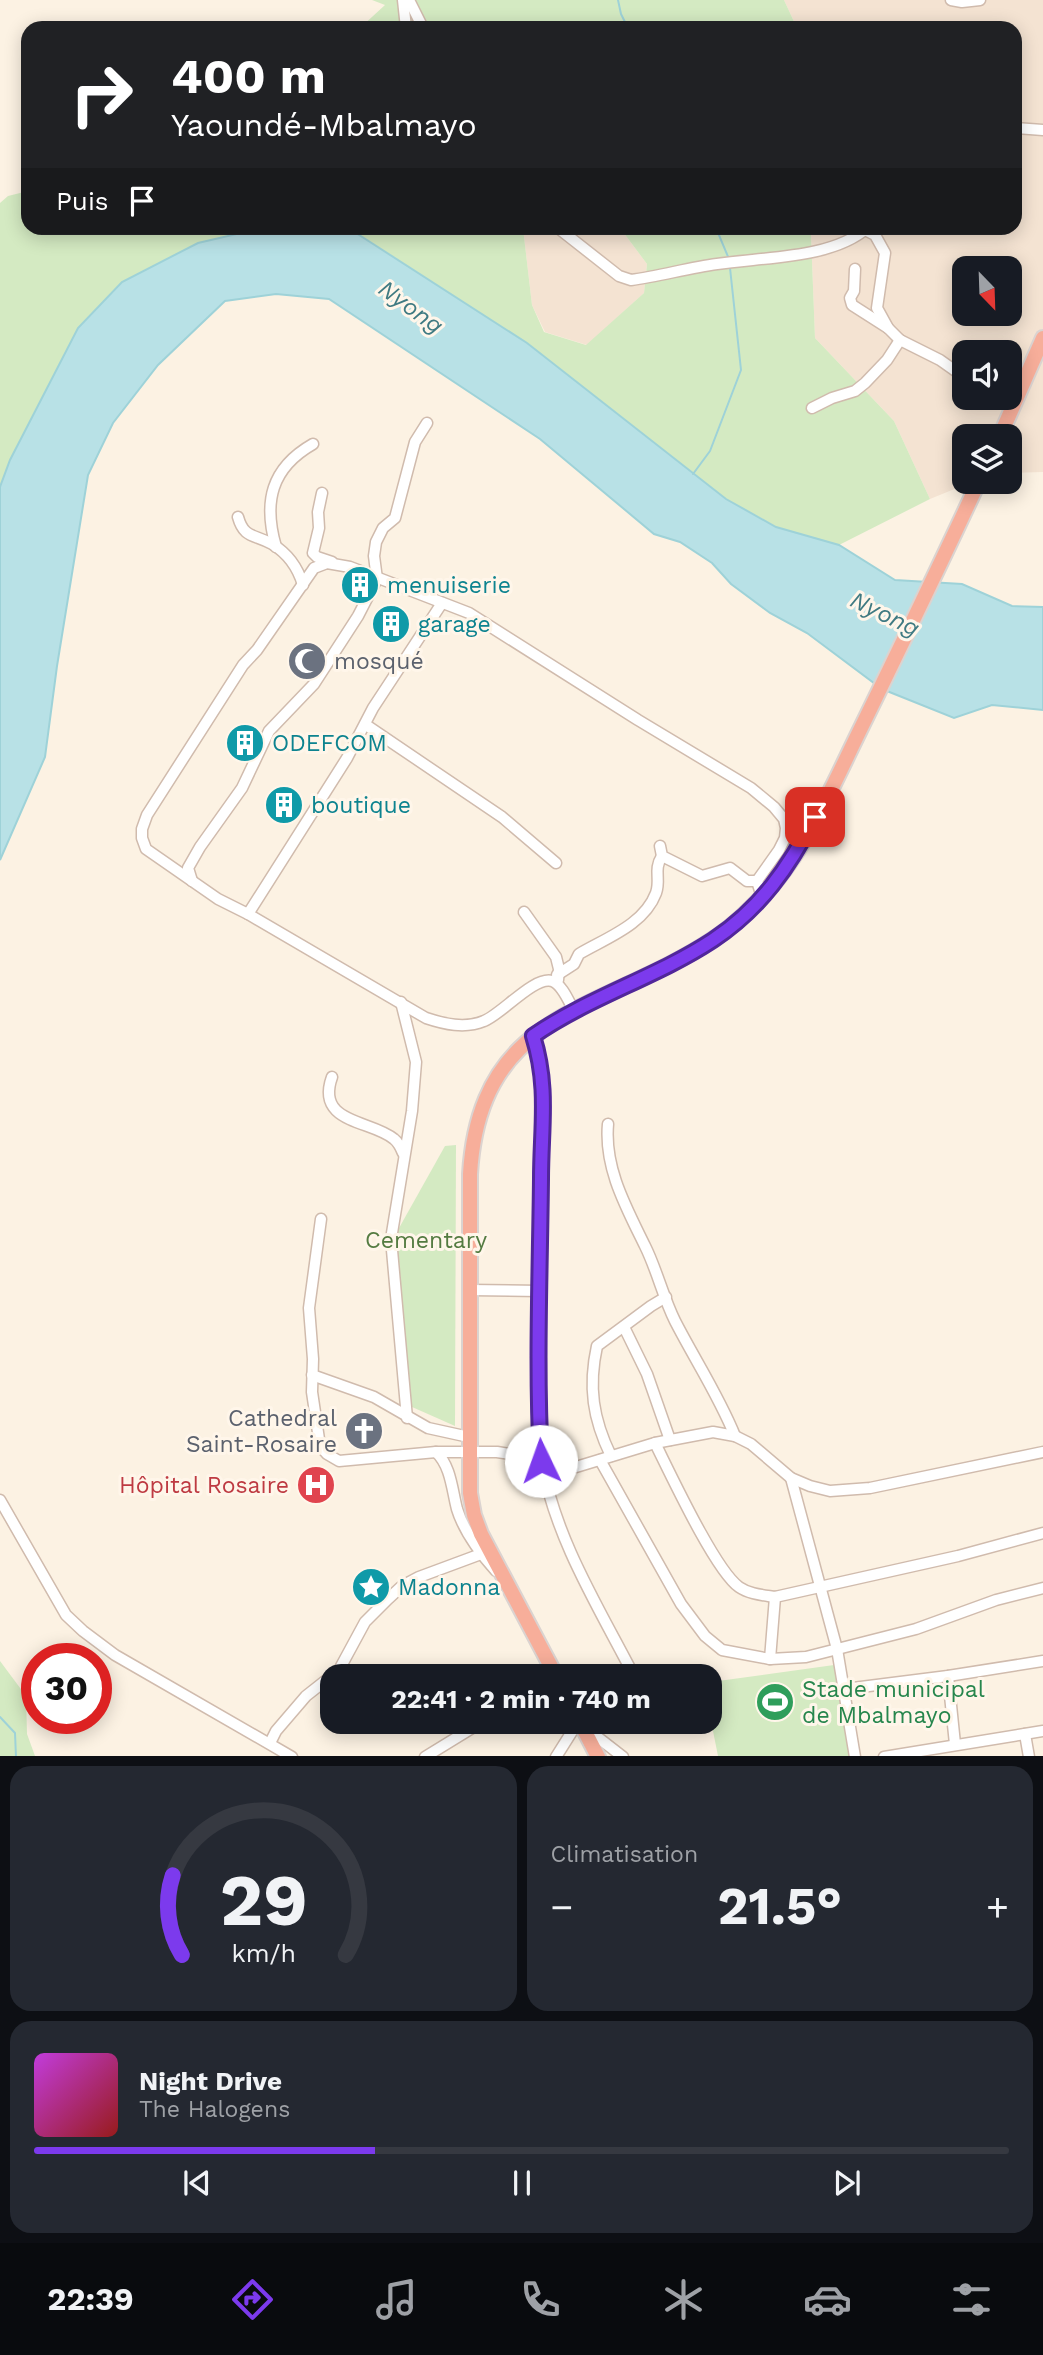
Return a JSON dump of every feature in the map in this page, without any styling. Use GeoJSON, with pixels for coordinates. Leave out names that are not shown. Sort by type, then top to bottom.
{"type":"FeatureCollection","features":[{"type":"Feature","properties":{"kind":"highway"},"geometry":{"type":"LineString","coordinates":[[1022,378],[1043,338]]}},
{"type":"Feature","properties":{"kind":"highway"},"geometry":{"type":"LineString","coordinates":[[549,1664],[481,1534],[470,1493],[470,1174],[475,1126],[494,1082],[517,1050],[533,1036],[575,1011],[712,940],[739,920],[762,897],[792,860],[872,706],[973,494]]}},
{"type":"Feature","properties":{"kind":"highway"},"geometry":{"type":"LineString","coordinates":[[587,1734],[598,1756]]}},
{"type":"Feature","properties":{"kind":"street"},"geometry":{"type":"LineString","coordinates":[[403,0],[405,21]]}},
{"type":"Feature","properties":{"kind":"street"},"geometry":{"type":"LineString","coordinates":[[409,0],[420,21]]}},
{"type":"Feature","properties":{"kind":"street"},"geometry":{"type":"LineString","coordinates":[[951,0],[980,0]]}},
{"type":"Feature","properties":{"kind":"street"},"geometry":{"type":"LineString","coordinates":[[1022,128],[1043,130]]}},
{"type":"Feature","properties":{"kind":"street"},"geometry":{"type":"LineString","coordinates":[[567,235],[619,276],[631,280],[830,247],[857,235]]}},
{"type":"Feature","properties":{"kind":"street"},"geometry":{"type":"LineString","coordinates":[[875,235],[885,253],[877,307],[888,328]]}},
{"type":"Feature","properties":{"kind":"street"},"geometry":{"type":"LineString","coordinates":[[855,270],[854,290],[850,298],[852,305],[888,328],[900,340],[952,368]]}},
{"type":"Feature","properties":{"kind":"street"},"geometry":{"type":"LineString","coordinates":[[812,408],[855,391],[876,372],[900,340]]}},
{"type":"Feature","properties":{"kind":"street"},"geometry":{"type":"LineString","coordinates":[[192,881],[188,868],[200,846],[242,788],[269,731],[314,684],[359,616],[377,579],[373,556],[376,542],[383,528],[396,518],[415,442],[427,424]]}},
{"type":"Feature","properties":{"kind":"street"},"geometry":{"type":"LineString","coordinates":[[276,547],[270,514],[270,499],[274,486],[288,461],[313,444]]}},
{"type":"Feature","properties":{"kind":"street"},"geometry":{"type":"LineString","coordinates":[[322,493],[318,512],[319,528],[313,553],[317,557],[389,581],[469,613],[742,782],[774,807],[786,822],[785,838],[757,881]]}},
{"type":"Feature","properties":{"kind":"street"},"geometry":{"type":"LineString","coordinates":[[238,517],[247,534],[276,547],[291,561],[303,584]]}},
{"type":"Feature","properties":{"kind":"street"},"geometry":{"type":"LineString","coordinates":[[336,563],[314,568],[205,721],[144,822],[142,838],[146,849],[218,899],[426,1018],[440,1023],[472,1025],[491,1018],[537,984],[558,980],[574,964],[579,954],[645,914],[657,890],[657,865],[661,851],[702,876],[730,868],[747,881],[757,881]]}},
{"type":"Feature","properties":{"kind":"street"},"geometry":{"type":"LineString","coordinates":[[248,914],[347,758],[373,708],[442,603]]}},
{"type":"Feature","properties":{"kind":"street"},"geometry":{"type":"LineString","coordinates":[[366,725],[502,817],[555,863]]}},
{"type":"Feature","properties":{"kind":"street"},"geometry":{"type":"LineString","coordinates":[[757,881],[762,897]]}},
{"type":"Feature","properties":{"kind":"street"},"geometry":{"type":"LineString","coordinates":[[524,912],[556,957],[558,980],[575,1011]]}},
{"type":"Feature","properties":{"kind":"street"},"geometry":{"type":"LineString","coordinates":[[401,1002],[416,1062],[412,1111],[391,1239],[407,1418]]}},
{"type":"Feature","properties":{"kind":"street"},"geometry":{"type":"LineString","coordinates":[[533,1036],[540,1060],[544,1097],[538,1408],[541,1461],[552,1505],[572,1554],[628,1664]]}},
{"type":"Feature","properties":{"kind":"street"},"geometry":{"type":"LineString","coordinates":[[332,1077],[328,1087],[335,1110],[397,1140],[403,1154]]}},
{"type":"Feature","properties":{"kind":"street"},"geometry":{"type":"LineString","coordinates":[[607,1124],[608,1147],[617,1187],[674,1318],[723,1406],[735,1436]]}},
{"type":"Feature","properties":{"kind":"street"},"geometry":{"type":"LineString","coordinates":[[321,1219],[309,1307],[313,1359],[312,1392],[320,1446],[339,1461],[436,1452],[511,1453],[558,1466],[576,1467],[655,1443],[713,1432],[735,1436],[758,1450],[791,1478],[822,1489],[857,1490],[1043,1452]]}},
{"type":"Feature","properties":{"kind":"street"},"geometry":{"type":"LineString","coordinates":[[469,1290],[540,1291]]}},
{"type":"Feature","properties":{"kind":"street"},"geometry":{"type":"LineString","coordinates":[[611,1456],[595,1417],[593,1395],[597,1346],[666,1297]]}},
{"type":"Feature","properties":{"kind":"street"},"geometry":{"type":"LineString","coordinates":[[624,1327],[647,1374],[670,1440]]}},
{"type":"Feature","properties":{"kind":"street"},"geometry":{"type":"LineString","coordinates":[[312,1375],[374,1397],[428,1428],[469,1437]]}},
{"type":"Feature","properties":{"kind":"street"},"geometry":{"type":"LineString","coordinates":[[655,1443],[720,1564],[734,1583],[748,1592],[775,1597],[958,1556],[1043,1533]]}},
{"type":"Feature","properties":{"kind":"street"},"geometry":{"type":"LineString","coordinates":[[436,1452],[449,1474],[458,1511],[466,1529],[481,1554],[505,1580]]}},
{"type":"Feature","properties":{"kind":"street"},"geometry":{"type":"LineString","coordinates":[[600,1460],[681,1604],[705,1636],[722,1650],[770,1659],[806,1657],[916,1629],[996,1600],[1043,1588]]}},
{"type":"Feature","properties":{"kind":"street"},"geometry":{"type":"LineString","coordinates":[[791,1478],[837,1649],[855,1756]]}},
{"type":"Feature","properties":{"kind":"street"},"geometry":{"type":"LineString","coordinates":[[0,1500],[66,1615],[83,1631],[115,1655],[292,1756]]}},
{"type":"Feature","properties":{"kind":"street"},"geometry":{"type":"LineString","coordinates":[[270,1743],[276,1731],[306,1696],[339,1670],[365,1622],[395,1592],[419,1577],[481,1554]]}},
{"type":"Feature","properties":{"kind":"street"},"geometry":{"type":"LineString","coordinates":[[770,1659],[775,1597]]}},
{"type":"Feature","properties":{"kind":"street"},"geometry":{"type":"LineString","coordinates":[[845,1689],[1043,1661]]}},
{"type":"Feature","properties":{"kind":"street"},"geometry":{"type":"LineString","coordinates":[[947,1676],[955,1744]]}},
{"type":"Feature","properties":{"kind":"street"},"geometry":{"type":"LineString","coordinates":[[884,1756],[1043,1731]]}},
{"type":"Feature","properties":{"kind":"street"},"geometry":{"type":"LineString","coordinates":[[425,1756],[462,1734]]}},
{"type":"Feature","properties":{"kind":"street"},"geometry":{"type":"LineString","coordinates":[[556,1756],[573,1734]]}},
{"type":"Feature","properties":{"kind":"street"},"geometry":{"type":"LineString","coordinates":[[595,1734],[623,1756]]}},
{"type":"Feature","properties":{"kind":"street"},"geometry":{"type":"LineString","coordinates":[[1025,1734],[1029,1756]]}},
{"type":"Feature","properties":{"kind":"shaded area"},"geometry":{"type":"Polygon","coordinates":[[[784,0],[1043,0],[1043,472],[1022,473],[1022,424],[952,424],[952,490],[930,499],[894,421],[815,338],[811,235],[1022,235],[1022,21],[794,21],[784,0]]]}},
{"type":"Feature","properties":{"kind":"shaded area"},"geometry":{"type":"Polygon","coordinates":[[[524,235],[625,235],[647,264],[644,293],[587,345],[545,332],[532,305],[524,235]]]}},
{"type":"Feature","properties":{"kind":"green space"},"geometry":{"type":"Polygon","coordinates":[[[372,0],[784,0],[794,21],[368,21],[385,5],[372,0]]]}},
{"type":"Feature","properties":{"kind":"green space"},"geometry":{"type":"Polygon","coordinates":[[[21,193],[21,235],[232,235],[198,243],[0,487],[0,203],[8,196],[21,193]]]}},
{"type":"Feature","properties":{"kind":"green space"},"geometry":{"type":"Polygon","coordinates":[[[360,235],[524,235],[532,305],[544,332],[586,345],[644,293],[647,264],[625,235],[811,235],[815,338],[894,421],[930,499],[839,545],[777,527],[726,499],[527,343],[360,235]]]}},
{"type":"Feature","properties":{"kind":"green space","name":"Cementary"},"geometry":{"type":"Polygon","coordinates":[[[456,1145],[455,1426],[403,1403],[394,1237],[445,1146],[456,1145]]]}},
{"type":"Feature","properties":{"kind":"green space"},"geometry":{"type":"Polygon","coordinates":[[[0,1661],[21,1689],[21,1734],[27,1734],[35,1756],[0,1756],[0,1661]]]}},
{"type":"Feature","properties":{"kind":"green space","name":"Stade municipal de Mbalmayo"},"geometry":{"type":"Polygon","coordinates":[[[834,1665],[850,1756],[718,1756],[714,1734],[722,1734],[722,1680],[834,1665]]]}},
{"type":"Feature","properties":{"kind":"water","name":"Nyong"},"geometry":{"type":"Polygon","coordinates":[[[232,235],[359,235],[527,343],[726,499],[776,527],[839,545],[895,580],[962,584],[1012,606],[1043,607],[1043,710],[992,705],[954,718],[882,689],[807,633],[770,613],[731,584],[712,563],[680,542],[654,534],[540,439],[329,299],[276,294],[225,301],[158,365],[113,423],[88,475],[45,757],[0,860],[0,487],[10,460],[78,328],[122,282],[198,243],[232,235]]]}},
{"type":"Feature","properties":{"kind":"waterway"},"geometry":{"type":"LineString","coordinates":[[618,0],[624,21]]}},
{"type":"Feature","properties":{"kind":"waterway"},"geometry":{"type":"LineString","coordinates":[[719,235],[729,259]]}},
{"type":"Feature","properties":{"kind":"waterway"},"geometry":{"type":"LineString","coordinates":[[693,474],[710,451],[741,370],[730,268]]}},
{"type":"Feature","properties":{"kind":"waterway"},"geometry":{"type":"LineString","coordinates":[[0,1717],[15,1733],[16,1756]]}},
{"type":"Feature","properties":{"kind":"place","name":"menuiserie"},"geometry":{"type":"Point","coordinates":[360,585]}},
{"type":"Feature","properties":{"kind":"place","name":"garage"},"geometry":{"type":"Point","coordinates":[391,624]}},
{"type":"Feature","properties":{"kind":"place","name":"mosqué"},"geometry":{"type":"Point","coordinates":[307,661]}},
{"type":"Feature","properties":{"kind":"place","name":"ODEFCOM"},"geometry":{"type":"Point","coordinates":[245,743]}},
{"type":"Feature","properties":{"kind":"place","name":"boutique"},"geometry":{"type":"Point","coordinates":[284,805]}},
{"type":"Feature","properties":{"kind":"place","name":"Cathedral Saint-Rosaire"},"geometry":{"type":"Point","coordinates":[364,1431]}},
{"type":"Feature","properties":{"kind":"place","name":"Hôpital Rosaire"},"geometry":{"type":"Point","coordinates":[316,1485]}},
{"type":"Feature","properties":{"kind":"place","name":"Madonna"},"geometry":{"type":"Point","coordinates":[371,1587]}},
{"type":"Feature","properties":{"kind":"place","name":"Stade municipal de Mbalmayo"},"geometry":{"type":"Point","coordinates":[775,1702]}},
{"type":"Feature","properties":{"kind":"route"},"geometry":{"type":"LineString","coordinates":[[541,1461],[538,1408],[544,1097],[540,1060],[533,1036],[575,1011],[684,956],[739,920],[792,860],[815,817]]}}]}
